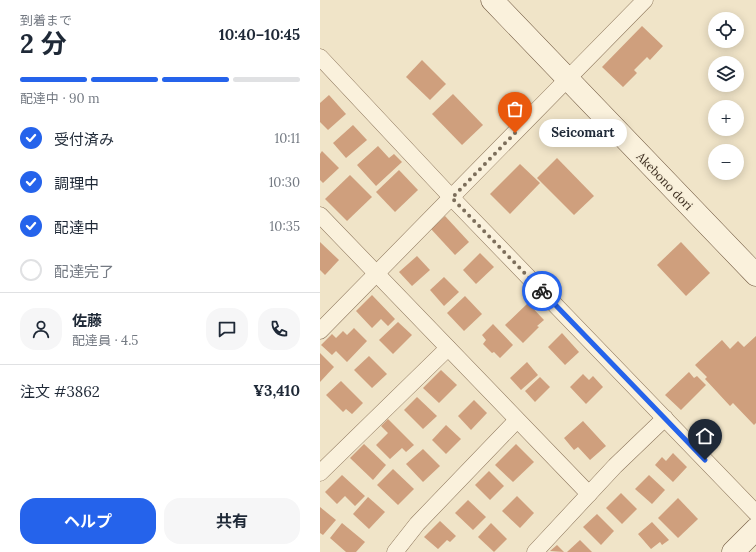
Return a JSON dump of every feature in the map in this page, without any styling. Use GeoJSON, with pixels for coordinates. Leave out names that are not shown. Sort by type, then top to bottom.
{"type":"FeatureCollection","features":[{"type":"Feature","properties":{"kind":"street","name":"Akebono dori"},"geometry":{"type":"LineString","coordinates":[[492,0],[756,275]]}},
{"type":"Feature","properties":{"kind":"street"},"geometry":{"type":"LineString","coordinates":[[320,331],[645,0]]}},
{"type":"Feature","properties":{"kind":"street"},"geometry":{"type":"LineString","coordinates":[[320,57],[452,198],[756,513]]}},
{"type":"Feature","properties":{"kind":"street"},"geometry":{"type":"LineString","coordinates":[[320,215],[589,494]]}},
{"type":"Feature","properties":{"kind":"street"},"geometry":{"type":"LineString","coordinates":[[320,473],[448,348]]}},
{"type":"Feature","properties":{"kind":"street"},"geometry":{"type":"LineString","coordinates":[[535,552],[615,466],[665,418]]}},
{"type":"Feature","properties":{"kind":"street"},"geometry":{"type":"LineString","coordinates":[[395,552],[417,524],[517,420]]}},
{"type":"Feature","properties":{"kind":"street"},"geometry":{"type":"LineString","coordinates":[[733,552],[756,529]]}},
{"type":"Feature","properties":{"kind":"building"},"geometry":{"type":"Polygon","coordinates":[[[642,26],[663,46],[650,60],[647,57],[634,70],[637,73],[623,87],[602,67],[642,26]]]}},
{"type":"Feature","properties":{"kind":"building"},"geometry":{"type":"Polygon","coordinates":[[[422,60],[446,84],[430,100],[406,77],[422,60]]]}},
{"type":"Feature","properties":{"kind":"building"},"geometry":{"type":"Polygon","coordinates":[[[453,94],[483,125],[462,145],[432,114],[453,94]]]}},
{"type":"Feature","properties":{"kind":"building"},"geometry":{"type":"Polygon","coordinates":[[[329,95],[346,114],[328,130],[320,122],[320,103],[329,95]]]}},
{"type":"Feature","properties":{"kind":"building"},"geometry":{"type":"Polygon","coordinates":[[[353,125],[367,140],[346,158],[333,143],[353,125]]]}},
{"type":"Feature","properties":{"kind":"building"},"geometry":{"type":"Polygon","coordinates":[[[378,146],[389,158],[394,154],[402,162],[376,186],[357,165],[378,146]]]}},
{"type":"Feature","properties":{"kind":"building"},"geometry":{"type":"Polygon","coordinates":[[[322,151],[339,168],[323,183],[320,180],[320,154],[322,151]]]}},
{"type":"Feature","properties":{"kind":"building"},"geometry":{"type":"Polygon","coordinates":[[[557,158],[594,196],[574,215],[537,178],[557,158]]]}},
{"type":"Feature","properties":{"kind":"building"},"geometry":{"type":"Polygon","coordinates":[[[520,164],[540,183],[510,214],[490,194],[520,164]]]}},
{"type":"Feature","properties":{"kind":"building"},"geometry":{"type":"Polygon","coordinates":[[[399,170],[418,190],[395,212],[376,192],[399,170]]]}},
{"type":"Feature","properties":{"kind":"building"},"geometry":{"type":"Polygon","coordinates":[[[350,175],[372,197],[347,221],[325,199],[350,175]]]}},
{"type":"Feature","properties":{"kind":"building"},"geometry":{"type":"Polygon","coordinates":[[[445,216],[469,242],[455,255],[431,229],[445,216]]]}},
{"type":"Feature","properties":{"kind":"building"},"geometry":{"type":"Polygon","coordinates":[[[320,242],[339,260],[325,275],[320,270],[320,242]]]}},
{"type":"Feature","properties":{"kind":"building"},"geometry":{"type":"Polygon","coordinates":[[[681,242],[710,273],[686,296],[657,265],[681,242]]]}},
{"type":"Feature","properties":{"kind":"building"},"geometry":{"type":"Polygon","coordinates":[[[480,253],[494,267],[476,284],[463,270],[480,253]]]}},
{"type":"Feature","properties":{"kind":"building"},"geometry":{"type":"Polygon","coordinates":[[[417,256],[430,270],[412,286],[399,272],[417,256]]]}},
{"type":"Feature","properties":{"kind":"building"},"geometry":{"type":"Polygon","coordinates":[[[444,277],[459,292],[444,306],[430,290],[444,277]]]}},
{"type":"Feature","properties":{"kind":"building"},"geometry":{"type":"Polygon","coordinates":[[[372,295],[395,319],[388,326],[381,319],[372,328],[356,311],[372,295]]]}},
{"type":"Feature","properties":{"kind":"building"},"geometry":{"type":"Polygon","coordinates":[[[465,296],[482,314],[464,331],[447,313],[465,296]]]}},
{"type":"Feature","properties":{"kind":"building"},"geometry":{"type":"Polygon","coordinates":[[[528,303],[544,320],[523,343],[505,325],[528,303]]]}},
{"type":"Feature","properties":{"kind":"building"},"geometry":{"type":"Polygon","coordinates":[[[398,322],[412,335],[393,354],[379,340],[398,322]]]}},
{"type":"Feature","properties":{"kind":"building"},"geometry":{"type":"Polygon","coordinates":[[[493,324],[513,345],[500,358],[494,352],[492,353],[483,344],[486,340],[482,335],[493,324]]]}},
{"type":"Feature","properties":{"kind":"building"},"geometry":{"type":"Polygon","coordinates":[[[354,328],[367,341],[347,362],[336,351],[332,355],[321,345],[332,334],[336,338],[343,331],[347,335],[354,328]]]}},
{"type":"Feature","properties":{"kind":"building"},"geometry":{"type":"Polygon","coordinates":[[[562,333],[579,352],[565,365],[548,347],[562,333]]]}},
{"type":"Feature","properties":{"kind":"building"},"geometry":{"type":"Polygon","coordinates":[[[756,336],[756,423],[754,425],[733,403],[730,406],[705,379],[707,377],[695,365],[722,340],[730,349],[738,341],[744,347],[756,336]]]}},
{"type":"Feature","properties":{"kind":"building"},"geometry":{"type":"Polygon","coordinates":[[[320,353],[334,367],[320,382],[320,353]]]}},
{"type":"Feature","properties":{"kind":"building"},"geometry":{"type":"Polygon","coordinates":[[[369,356],[387,374],[372,388],[354,370],[369,356]]]}},
{"type":"Feature","properties":{"kind":"building"},"geometry":{"type":"Polygon","coordinates":[[[527,362],[538,375],[521,390],[510,378],[527,362]]]}},
{"type":"Feature","properties":{"kind":"building"},"geometry":{"type":"Polygon","coordinates":[[[441,370],[457,385],[439,403],[423,388],[441,370]]]}},
{"type":"Feature","properties":{"kind":"building"},"geometry":{"type":"Polygon","coordinates":[[[689,372],[694,378],[697,376],[706,385],[681,410],[665,395],[689,372]]]}},
{"type":"Feature","properties":{"kind":"building"},"geometry":{"type":"Polygon","coordinates":[[[583,374],[589,380],[593,376],[603,387],[586,404],[570,387],[583,374]]]}},
{"type":"Feature","properties":{"kind":"building"},"geometry":{"type":"Polygon","coordinates":[[[540,377],[550,387],[535,402],[525,391],[540,377]]]}},
{"type":"Feature","properties":{"kind":"building"},"geometry":{"type":"Polygon","coordinates":[[[341,381],[363,403],[352,414],[346,409],[343,412],[326,395],[341,381]]]}},
{"type":"Feature","properties":{"kind":"building"},"geometry":{"type":"Polygon","coordinates":[[[417,397],[437,416],[423,429],[404,410],[417,397]]]}},
{"type":"Feature","properties":{"kind":"building"},"geometry":{"type":"Polygon","coordinates":[[[474,400],[487,413],[471,430],[458,416],[474,400]]]}},
{"type":"Feature","properties":{"kind":"building"},"geometry":{"type":"Polygon","coordinates":[[[388,419],[414,445],[406,452],[402,448],[390,459],[376,445],[388,433],[381,426],[388,419]]]}},
{"type":"Feature","properties":{"kind":"building"},"geometry":{"type":"Polygon","coordinates":[[[583,421],[606,446],[590,460],[578,447],[574,450],[564,438],[583,421]]]}},
{"type":"Feature","properties":{"kind":"building"},"geometry":{"type":"Polygon","coordinates":[[[446,425],[461,439],[446,454],[432,440],[446,425]]]}},
{"type":"Feature","properties":{"kind":"building"},"geometry":{"type":"Polygon","coordinates":[[[364,444],[386,465],[373,480],[350,458],[364,444]]]}},
{"type":"Feature","properties":{"kind":"building"},"geometry":{"type":"Polygon","coordinates":[[[516,444],[534,462],[513,482],[495,465],[516,444]]]}},
{"type":"Feature","properties":{"kind":"building"},"geometry":{"type":"Polygon","coordinates":[[[423,449],[440,466],[423,482],[406,464],[423,449]]]}},
{"type":"Feature","properties":{"kind":"building"},"geometry":{"type":"Polygon","coordinates":[[[673,453],[687,467],[673,482],[655,465],[662,457],[666,461],[673,453]]]}},
{"type":"Feature","properties":{"kind":"building"},"geometry":{"type":"Polygon","coordinates":[[[393,469],[414,489],[398,505],[377,485],[393,469]]]}},
{"type":"Feature","properties":{"kind":"building"},"geometry":{"type":"Polygon","coordinates":[[[489,471],[504,486],[490,500],[475,485],[489,471]]]}},
{"type":"Feature","properties":{"kind":"building"},"geometry":{"type":"Polygon","coordinates":[[[342,475],[365,496],[355,506],[345,496],[337,504],[325,492],[342,475]]]}},
{"type":"Feature","properties":{"kind":"building"},"geometry":{"type":"Polygon","coordinates":[[[649,475],[665,490],[652,504],[635,489],[649,475]]]}},
{"type":"Feature","properties":{"kind":"building"},"geometry":{"type":"Polygon","coordinates":[[[621,493],[637,509],[622,524],[606,508],[621,493]]]}},
{"type":"Feature","properties":{"kind":"building"},"geometry":{"type":"Polygon","coordinates":[[[517,496],[534,513],[520,528],[502,511],[517,496]]]}},
{"type":"Feature","properties":{"kind":"building"},"geometry":{"type":"Polygon","coordinates":[[[368,497],[385,512],[369,529],[353,514],[368,497]]]}},
{"type":"Feature","properties":{"kind":"building"},"geometry":{"type":"Polygon","coordinates":[[[678,498],[698,519],[678,538],[658,518],[678,498]]]}},
{"type":"Feature","properties":{"kind":"building"},"geometry":{"type":"Polygon","coordinates":[[[468,500],[486,517],[473,530],[455,513],[468,500]]]}},
{"type":"Feature","properties":{"kind":"building"},"geometry":{"type":"Polygon","coordinates":[[[320,507],[336,520],[323,535],[320,533],[320,507]]]}},
{"type":"Feature","properties":{"kind":"building"},"geometry":{"type":"Polygon","coordinates":[[[597,514],[614,531],[601,545],[583,527],[597,514]]]}},
{"type":"Feature","properties":{"kind":"building"},"geometry":{"type":"Polygon","coordinates":[[[440,521],[456,536],[450,542],[447,540],[438,549],[424,537],[440,521]]]}},
{"type":"Feature","properties":{"kind":"building"},"geometry":{"type":"Polygon","coordinates":[[[652,522],[669,540],[662,545],[660,542],[651,549],[638,534],[652,522]]]}},
{"type":"Feature","properties":{"kind":"building"},"geometry":{"type":"Polygon","coordinates":[[[342,523],[365,542],[356,552],[346,552],[330,538],[342,523]]]}},
{"type":"Feature","properties":{"kind":"building"},"geometry":{"type":"Polygon","coordinates":[[[491,523],[507,539],[494,552],[478,537],[491,523]]]}},
{"type":"Feature","properties":{"kind":"building"},"geometry":{"type":"Polygon","coordinates":[[[580,540],[592,552],[567,552],[580,540]]]}},
{"type":"Feature","properties":{"kind":"building"},"geometry":{"type":"Polygon","coordinates":[[[557,545],[564,552],[550,551],[557,545]]]}},
{"type":"Feature","properties":{"kind":"way so far"},"geometry":{"type":"LineString","coordinates":[[515,133],[452,198],[542,291]]}},
{"type":"Feature","properties":{"kind":"place","name":"Seicomart"},"geometry":{"type":"Point","coordinates":[515,133]}},
{"type":"Feature","properties":{"kind":"route"},"geometry":{"type":"LineString","coordinates":[[542,291],[705,460]]}}]}
